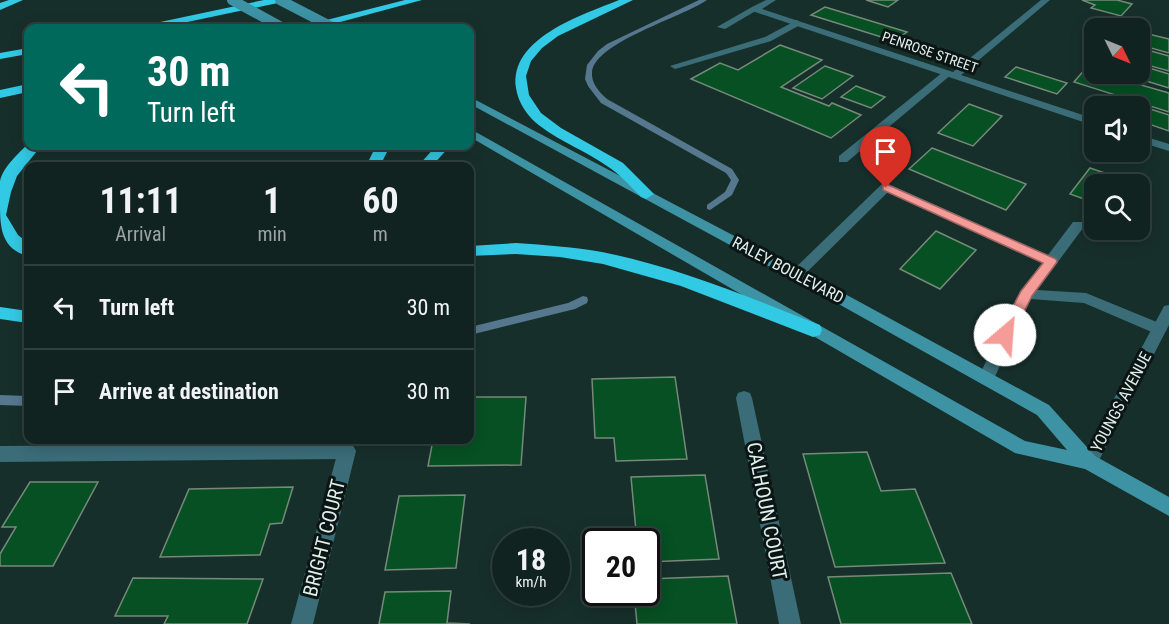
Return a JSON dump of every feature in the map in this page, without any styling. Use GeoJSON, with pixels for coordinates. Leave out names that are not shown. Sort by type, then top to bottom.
{"type":"FeatureCollection","features":[{"type":"Feature","properties":{"kind":"highway"},"geometry":{"type":"LineString","coordinates":[[0,7],[18,0]]}},
{"type":"Feature","properties":{"kind":"highway"},"geometry":{"type":"LineString","coordinates":[[158,24],[237,0]]}},
{"type":"Feature","properties":{"kind":"highway"},"geometry":{"type":"LineString","coordinates":[[164,24],[279,0]]}},
{"type":"Feature","properties":{"kind":"highway"},"geometry":{"type":"LineString","coordinates":[[628,0],[543,40],[526,59],[520,75],[520,86],[527,104],[549,126],[614,164],[646,194]]}},
{"type":"Feature","properties":{"kind":"highway"},"geometry":{"type":"LineString","coordinates":[[323,24],[414,1]]}},
{"type":"Feature","properties":{"kind":"highway"},"geometry":{"type":"LineString","coordinates":[[366,24],[414,1]]}},
{"type":"Feature","properties":{"kind":"highway"},"geometry":{"type":"LineString","coordinates":[[0,56],[24,52]]}},
{"type":"Feature","properties":{"kind":"highway"},"geometry":{"type":"LineString","coordinates":[[0,94],[24,89]]}},
{"type":"Feature","properties":{"kind":"highway"},"geometry":{"type":"LineString","coordinates":[[24,248],[12,238],[0,215],[1,192],[8,176],[31,150]]}},
{"type":"Feature","properties":{"kind":"highway"},"geometry":{"type":"LineString","coordinates":[[429,162],[439,150]]}},
{"type":"Feature","properties":{"kind":"highway"},"geometry":{"type":"LineString","coordinates":[[474,251],[533,247],[579,252],[609,259],[681,278],[813,330]]}},
{"type":"Feature","properties":{"kind":"highway"},"geometry":{"type":"LineString","coordinates":[[0,313],[24,316]]}},
{"type":"Feature","properties":{"kind":"main road"},"geometry":{"type":"LineString","coordinates":[[232,0],[276,24]]}},
{"type":"Feature","properties":{"kind":"main road"},"geometry":{"type":"LineString","coordinates":[[279,0],[326,24]]}},
{"type":"Feature","properties":{"kind":"main road","name":"RALEY BOULEVARD"},"geometry":{"type":"LineString","coordinates":[[474,102],[1043,410],[1089,462]]}},
{"type":"Feature","properties":{"kind":"main road","name":"RALEY BOULEVARD"},"geometry":{"type":"LineString","coordinates":[[474,135],[1021,448],[1089,462],[1169,507]]}},
{"type":"Feature","properties":{"kind":"street"},"geometry":{"type":"LineString","coordinates":[[722,27],[772,0]]}},
{"type":"Feature","properties":{"kind":"street"},"geometry":{"type":"LineString","coordinates":[[843,159],[1046,0]]}},
{"type":"Feature","properties":{"kind":"street","name":"PENROSE STREET"},"geometry":{"type":"LineString","coordinates":[[755,9],[1084,119]]}},
{"type":"Feature","properties":{"kind":"street"},"geometry":{"type":"LineString","coordinates":[[675,66],[768,39],[798,23]]}},
{"type":"Feature","properties":{"kind":"street"},"geometry":{"type":"LineString","coordinates":[[1150,141],[1169,148]]}},
{"type":"Feature","properties":{"kind":"street"},"geometry":{"type":"LineString","coordinates":[[796,275],[886,188],[1051,262]]}},
{"type":"Feature","properties":{"kind":"street"},"geometry":{"type":"LineString","coordinates":[[986,378],[1026,294],[1078,225]]}},
{"type":"Feature","properties":{"kind":"street"},"geometry":{"type":"LineString","coordinates":[[1026,294],[1086,298],[1159,329]]}},
{"type":"Feature","properties":{"kind":"street","name":"YOUNGS AVENUE"},"geometry":{"type":"LineString","coordinates":[[1089,462],[1169,310]]}},
{"type":"Feature","properties":{"kind":"street","name":"CALHOUN COURT"},"geometry":{"type":"LineString","coordinates":[[744,398],[790,624]]}},
{"type":"Feature","properties":{"kind":"street","name":"BRIGHT COURT"},"geometry":{"type":"LineString","coordinates":[[0,454],[347,451],[302,624]]}},
{"type":"Feature","properties":{"kind":"building"},"geometry":{"type":"Polygon","coordinates":[[[866,0],[898,0],[888,7],[866,0]]]}},
{"type":"Feature","properties":{"kind":"building"},"geometry":{"type":"Polygon","coordinates":[[[1082,0],[1117,0],[1132,4],[1121,16],[1091,8],[1095,5],[1082,0]]]}},
{"type":"Feature","properties":{"kind":"building"},"geometry":{"type":"Polygon","coordinates":[[[825,7],[907,32],[894,41],[811,15],[825,7]]]}},
{"type":"Feature","properties":{"kind":"building"},"geometry":{"type":"Polygon","coordinates":[[[1150,34],[1169,39],[1169,53],[1150,48],[1150,34]]]}},
{"type":"Feature","properties":{"kind":"building"},"geometry":{"type":"Polygon","coordinates":[[[780,45],[822,60],[781,87],[829,106],[832,103],[861,115],[831,138],[691,79],[720,63],[738,70],[780,45]]]}},
{"type":"Feature","properties":{"kind":"building"},"geometry":{"type":"Polygon","coordinates":[[[1150,51],[1169,56],[1169,71],[1150,66],[1150,51]]]}},
{"type":"Feature","properties":{"kind":"building"},"geometry":{"type":"Polygon","coordinates":[[[825,66],[853,76],[822,99],[793,88],[825,66]]]}},
{"type":"Feature","properties":{"kind":"building"},"geometry":{"type":"Polygon","coordinates":[[[1016,67],[1067,83],[1057,94],[1005,77],[1016,67]]]}},
{"type":"Feature","properties":{"kind":"building"},"geometry":{"type":"Polygon","coordinates":[[[1150,68],[1169,74],[1169,88],[1150,82],[1150,68]]]}},
{"type":"Feature","properties":{"kind":"building"},"geometry":{"type":"Polygon","coordinates":[[[1084,70],[1084,84],[1138,84],[1169,93],[1169,112],[1150,106],[1150,96],[1118,96],[1074,82],[1084,70]]]}},
{"type":"Feature","properties":{"kind":"building"},"geometry":{"type":"Polygon","coordinates":[[[856,86],[885,97],[871,108],[841,97],[856,86]]]}},
{"type":"Feature","properties":{"kind":"building"},"geometry":{"type":"Polygon","coordinates":[[[969,104],[1002,116],[973,146],[938,133],[969,104]]]}},
{"type":"Feature","properties":{"kind":"building"},"geometry":{"type":"Polygon","coordinates":[[[1150,109],[1169,115],[1169,131],[1150,124],[1150,109]]]}},
{"type":"Feature","properties":{"kind":"building"},"geometry":{"type":"Polygon","coordinates":[[[932,148],[1026,184],[1006,210],[909,169],[932,148]]]}},
{"type":"Feature","properties":{"kind":"building"},"geometry":{"type":"Polygon","coordinates":[[[1090,168],[1108,174],[1085,174],[1090,168]]]}},
{"type":"Feature","properties":{"kind":"building"},"geometry":{"type":"Polygon","coordinates":[[[1084,176],[1084,199],[1070,194],[1084,176]]]}},
{"type":"Feature","properties":{"kind":"building"},"geometry":{"type":"Polygon","coordinates":[[[936,231],[976,250],[940,289],[900,269],[936,231]]]}},
{"type":"Feature","properties":{"kind":"building"},"geometry":{"type":"Polygon","coordinates":[[[675,377],[687,459],[616,461],[614,438],[595,438],[592,379],[675,377]]]}},
{"type":"Feature","properties":{"kind":"building"},"geometry":{"type":"Polygon","coordinates":[[[474,397],[526,397],[521,465],[428,466],[432,444],[474,444],[474,397]]]}},
{"type":"Feature","properties":{"kind":"building"},"geometry":{"type":"Polygon","coordinates":[[[867,452],[881,491],[915,489],[945,563],[835,567],[803,454],[867,452]]]}},
{"type":"Feature","properties":{"kind":"building"},"geometry":{"type":"Polygon","coordinates":[[[705,475],[719,559],[660,561],[660,528],[636,528],[631,477],[705,475]]]}},
{"type":"Feature","properties":{"kind":"building"},"geometry":{"type":"Polygon","coordinates":[[[30,482],[98,482],[53,566],[0,566],[0,554],[16,527],[2,527],[30,482]]]}},
{"type":"Feature","properties":{"kind":"building"},"geometry":{"type":"Polygon","coordinates":[[[293,487],[282,523],[270,524],[260,555],[160,557],[189,489],[293,487]]]}},
{"type":"Feature","properties":{"kind":"building"},"geometry":{"type":"Polygon","coordinates":[[[465,495],[456,568],[385,570],[399,496],[465,495]]]}},
{"type":"Feature","properties":{"kind":"building"},"geometry":{"type":"Polygon","coordinates":[[[951,573],[972,624],[841,624],[828,577],[951,573]]]}},
{"type":"Feature","properties":{"kind":"building"},"geometry":{"type":"Polygon","coordinates":[[[728,576],[737,624],[637,624],[635,606],[660,606],[660,578],[728,576]]]}},
{"type":"Feature","properties":{"kind":"building"},"geometry":{"type":"Polygon","coordinates":[[[133,578],[263,579],[247,624],[164,624],[168,616],[115,616],[133,578]]]}},
{"type":"Feature","properties":{"kind":"building"},"geometry":{"type":"Polygon","coordinates":[[[451,591],[447,623],[470,624],[379,624],[385,592],[451,591]]]}},
{"type":"Feature","properties":{"kind":"waterway"},"geometry":{"type":"LineString","coordinates":[[704,0],[609,45],[594,59],[588,72],[592,86],[604,101],[729,171],[735,180],[729,193],[710,207]]}},
{"type":"Feature","properties":{"kind":"waterway"},"geometry":{"type":"LineString","coordinates":[[474,330],[571,306],[583,300]]}},
{"type":"Feature","properties":{"kind":"waterway"},"geometry":{"type":"LineString","coordinates":[[0,400],[24,401]]}},
{"type":"Feature","properties":{"kind":"route"},"geometry":{"type":"LineString","coordinates":[[886,188],[1051,262],[1026,294],[1005,335]]}}]}
